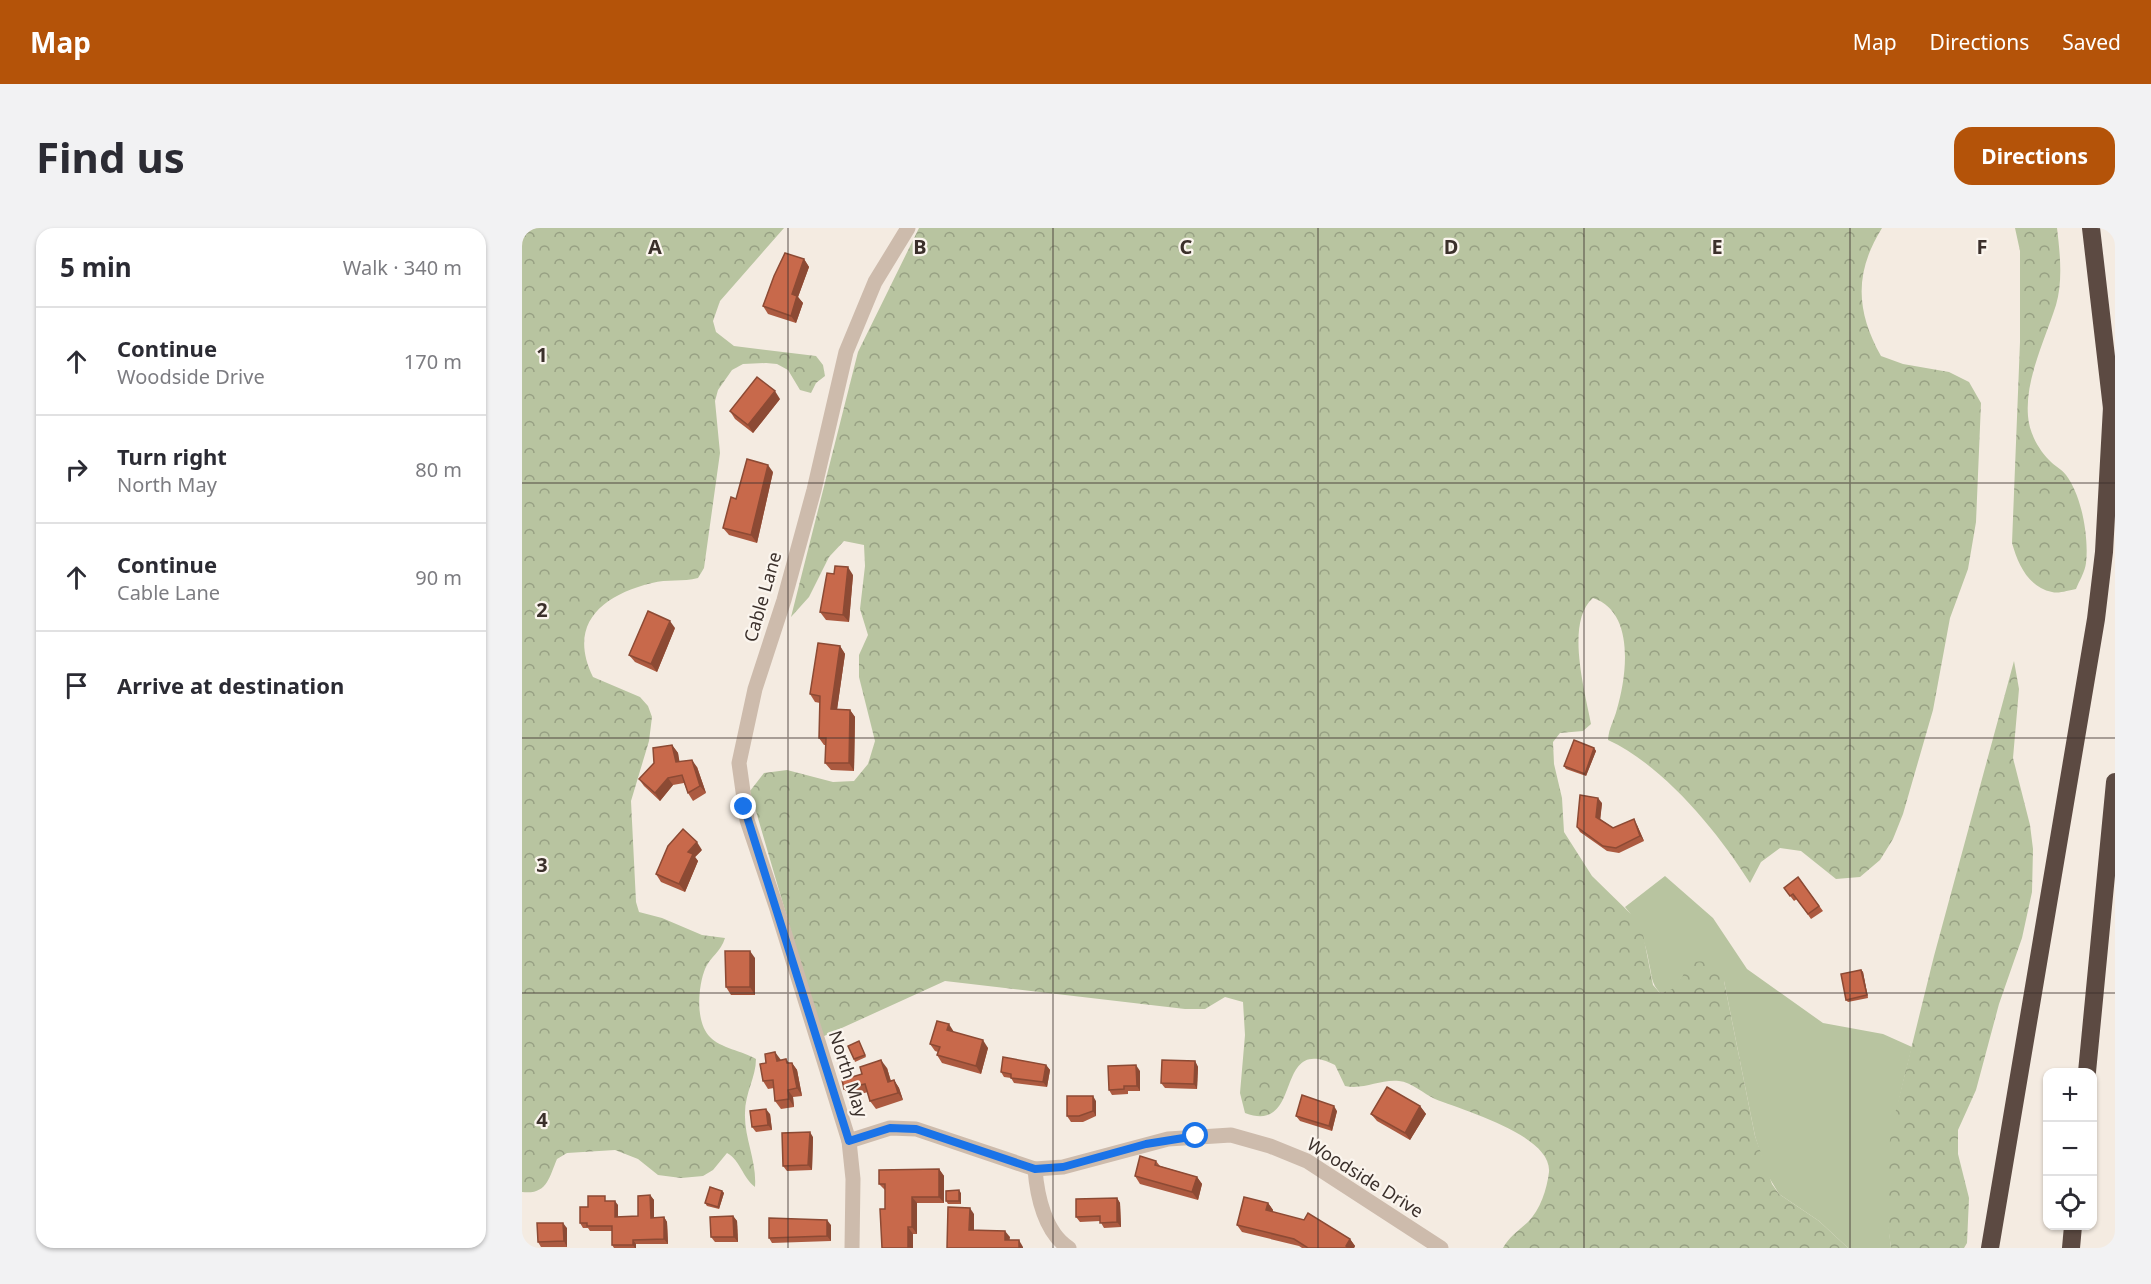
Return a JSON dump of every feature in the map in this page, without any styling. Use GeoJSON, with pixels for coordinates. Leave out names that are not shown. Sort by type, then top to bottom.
{"type":"FeatureCollection","features":[{"type":"Feature","properties":{"kind":"highway"},"geometry":{"type":"LineString","coordinates":[[2091,228],[2115,433]]}},
{"type":"Feature","properties":{"kind":"highway"},"geometry":{"type":"LineString","coordinates":[[1990,1248],[2096,619],[2104,552],[2112,407]]}},
{"type":"Feature","properties":{"kind":"highway"},"geometry":{"type":"LineString","coordinates":[[2087,1068],[2115,782]]}},
{"type":"Feature","properties":{"kind":"highway"},"geometry":{"type":"LineString","coordinates":[[2071,1248],[2073,1230]]}},
{"type":"Feature","properties":{"kind":"street","name":"Cable Lane"},"geometry":{"type":"LineString","coordinates":[[799,986],[776,906],[747,820],[740,781],[741,746],[755,689],[784,600],[814,490],[846,352],[875,282],[908,228]]}},
{"type":"Feature","properties":{"kind":"street","name":"North May"},"geometry":{"type":"LineString","coordinates":[[799,986],[849,1141],[853,1179],[852,1248]]}},
{"type":"Feature","properties":{"kind":"street","name":"Woodside Drive"},"geometry":{"type":"LineString","coordinates":[[849,1141],[890,1128],[916,1129],[1035,1169],[1063,1167],[1168,1139],[1231,1136],[1270,1146],[1307,1161],[1441,1248]]}},
{"type":"Feature","properties":{"kind":"street"},"geometry":{"type":"LineString","coordinates":[[1035,1169],[1040,1199],[1058,1246]]}},
{"type":"Feature","properties":{"kind":"green space"},"geometry":{"type":"Polygon","coordinates":[[[522,228],[784,228],[720,301],[713,321],[716,332],[734,346],[816,356],[823,365],[825,376],[816,383],[811,393],[800,390],[788,370],[777,364],[743,364],[732,370],[718,390],[715,401],[720,453],[704,568],[698,578],[652,583],[618,595],[594,615],[587,627],[584,642],[586,658],[593,677],[640,697],[648,706],[652,717],[649,741],[631,801],[636,902],[639,912],[662,918],[702,935],[725,938],[705,969],[700,994],[700,1014],[705,1031],[714,1041],[756,1059],[745,1113],[755,1187],[732,1156],[727,1153],[713,1170],[703,1176],[681,1178],[658,1175],[638,1159],[615,1150],[567,1153],[557,1159],[549,1179],[542,1188],[537,1191],[522,1192],[522,228]]]}},
{"type":"Feature","properties":{"kind":"green space"},"geometry":{"type":"Polygon","coordinates":[[[919,228],[1882,228],[1867,261],[1862,292],[1867,323],[1881,356],[1903,364],[1949,372],[1969,382],[1981,403],[1976,522],[1968,569],[1950,618],[1933,710],[1903,814],[1893,839],[1880,860],[1860,877],[1836,879],[1801,851],[1780,848],[1761,862],[1750,883],[1706,822],[1688,802],[1649,766],[1629,751],[1608,740],[1621,695],[1625,663],[1624,646],[1622,630],[1616,616],[1606,605],[1593,598],[1585,609],[1580,623],[1578,640],[1591,724],[1583,731],[1560,733],[1553,742],[1554,764],[1562,798],[1564,832],[1592,876],[1635,918],[1642,929],[1653,985],[1660,993],[1672,989],[1682,978],[1688,962],[1711,961],[1719,970],[1724,981],[1755,1136],[1772,1184],[1779,1194],[1819,1221],[1848,1248],[1503,1248],[1532,1217],[1545,1192],[1549,1172],[1546,1159],[1536,1147],[1503,1126],[1435,1099],[1404,1082],[1392,1081],[1359,1087],[1345,1086],[1335,1065],[1316,1059],[1303,1062],[1295,1072],[1276,1110],[1264,1116],[1245,1113],[1240,1093],[1245,1035],[1243,1002],[1225,997],[1205,1009],[1185,1009],[945,981],[822,1037],[750,791],[764,773],[787,770],[833,782],[854,781],[868,764],[875,741],[859,677],[859,655],[868,635],[860,609],[865,566],[864,545],[844,541],[829,557],[809,597],[791,617],[858,352],[919,228]]]}},
{"type":"Feature","properties":{"kind":"green space"},"geometry":{"type":"Polygon","coordinates":[[[2015,228],[2057,228],[2060,286],[2033,374],[2028,416],[2032,434],[2045,456],[2064,473],[2072,484],[2083,517],[2087,553],[2084,570],[2076,589],[2061,592],[2044,589],[2030,580],[2017,559],[2012,543],[2020,342],[2020,251],[2015,228]]]}},
{"type":"Feature","properties":{"kind":"green space"},"geometry":{"type":"Polygon","coordinates":[[[2014,661],[2019,689],[2013,758],[2030,825],[2033,849],[2032,892],[2022,938],[1999,1004],[1976,1090],[1958,1130],[1958,1154],[1969,1198],[1967,1243],[1964,1248],[1891,1248],[1886,1212],[1886,1168],[1892,1126],[1934,956],[2014,661]]]}},
{"type":"Feature","properties":{"kind":"green space"},"geometry":{"type":"Polygon","coordinates":[[[1665,876],[1713,918],[1747,969],[1823,1023],[1883,1034],[1912,1047],[1894,1123],[1888,1170],[1888,1220],[1891,1248],[1848,1248],[1819,1221],[1779,1194],[1767,1174],[1755,1136],[1724,981],[1680,983],[1672,991],[1660,993],[1652,979],[1641,933],[1625,907],[1665,876]]]}},
{"type":"Feature","properties":{"kind":"building"},"geometry":{"type":"Polygon","coordinates":[[[785,253],[804,259],[792,294],[797,296],[791,316],[763,306],[785,253]]]}},
{"type":"Feature","properties":{"kind":"building"},"geometry":{"type":"Polygon","coordinates":[[[757,377],[775,391],[748,425],[730,411],[757,377]]]}},
{"type":"Feature","properties":{"kind":"building"},"geometry":{"type":"Polygon","coordinates":[[[747,459],[768,465],[751,535],[723,528],[731,497],[736,499],[747,459]]]}},
{"type":"Feature","properties":{"kind":"building"},"geometry":{"type":"Polygon","coordinates":[[[835,566],[848,567],[843,615],[820,612],[827,573],[834,574],[835,566]]]}},
{"type":"Feature","properties":{"kind":"building"},"geometry":{"type":"Polygon","coordinates":[[[648,611],[670,621],[651,664],[629,655],[648,611]]]}},
{"type":"Feature","properties":{"kind":"building"},"geometry":{"type":"Polygon","coordinates":[[[818,643],[840,646],[831,709],[850,710],[849,763],[825,763],[826,738],[819,738],[820,696],[810,694],[818,643]]]}},
{"type":"Feature","properties":{"kind":"building"},"geometry":{"type":"Polygon","coordinates":[[[1574,740],[1594,748],[1585,774],[1564,766],[1574,740]]]}},
{"type":"Feature","properties":{"kind":"building"},"geometry":{"type":"Polygon","coordinates":[[[672,745],[676,762],[692,760],[700,786],[688,793],[682,775],[668,778],[655,793],[639,779],[654,763],[653,748],[672,745]]]}},
{"type":"Feature","properties":{"kind":"building"},"geometry":{"type":"Polygon","coordinates":[[[1580,795],[1598,798],[1596,817],[1613,828],[1634,819],[1640,836],[1616,848],[1603,846],[1577,827],[1580,795]]]}},
{"type":"Feature","properties":{"kind":"building"},"geometry":{"type":"Polygon","coordinates":[[[683,829],[697,842],[688,852],[693,854],[679,884],[656,874],[668,846],[683,829]]]}},
{"type":"Feature","properties":{"kind":"building"},"geometry":{"type":"Polygon","coordinates":[[[1798,877],[1819,906],[1808,914],[1793,894],[1790,896],[1784,888],[1798,877]]]}},
{"type":"Feature","properties":{"kind":"building"},"geometry":{"type":"Polygon","coordinates":[[[725,951],[750,951],[750,987],[726,987],[725,951]]]}},
{"type":"Feature","properties":{"kind":"building"},"geometry":{"type":"Polygon","coordinates":[[[1861,970],[1867,995],[1846,1000],[1841,974],[1861,970]]]}},
{"type":"Feature","properties":{"kind":"building"},"geometry":{"type":"Polygon","coordinates":[[[937,1021],[949,1024],[947,1030],[983,1040],[976,1066],[937,1055],[940,1047],[930,1044],[937,1021]]]}},
{"type":"Feature","properties":{"kind":"building"},"geometry":{"type":"Polygon","coordinates":[[[859,1041],[865,1055],[854,1059],[848,1046],[859,1041]]]}},
{"type":"Feature","properties":{"kind":"building"},"geometry":{"type":"Polygon","coordinates":[[[775,1052],[777,1061],[786,1059],[787,1063],[792,1063],[797,1088],[788,1090],[789,1099],[775,1101],[773,1080],[763,1081],[760,1064],[766,1063],[765,1054],[775,1052]]]}},
{"type":"Feature","properties":{"kind":"building"},"geometry":{"type":"Polygon","coordinates":[[[1003,1057],[1046,1065],[1043,1082],[1011,1078],[1011,1074],[1001,1072],[1003,1057]]]}},
{"type":"Feature","properties":{"kind":"building"},"geometry":{"type":"Polygon","coordinates":[[[881,1060],[888,1082],[894,1080],[898,1093],[870,1101],[865,1084],[844,1089],[842,1080],[862,1074],[860,1067],[881,1060]]]}},
{"type":"Feature","properties":{"kind":"building"},"geometry":{"type":"Polygon","coordinates":[[[1162,1060],[1195,1061],[1194,1084],[1161,1083],[1162,1060]]]}},
{"type":"Feature","properties":{"kind":"building"},"geometry":{"type":"Polygon","coordinates":[[[1136,1065],[1137,1086],[1124,1086],[1124,1089],[1109,1090],[1108,1066],[1136,1065]]]}},
{"type":"Feature","properties":{"kind":"building"},"geometry":{"type":"Polygon","coordinates":[[[1387,1087],[1420,1106],[1405,1133],[1371,1114],[1387,1087]]]}},
{"type":"Feature","properties":{"kind":"building"},"geometry":{"type":"Polygon","coordinates":[[[1302,1095],[1334,1106],[1329,1126],[1296,1116],[1302,1095]]]}},
{"type":"Feature","properties":{"kind":"building"},"geometry":{"type":"Polygon","coordinates":[[[1067,1096],[1093,1096],[1093,1111],[1079,1116],[1067,1116],[1067,1096]]]}},
{"type":"Feature","properties":{"kind":"building"},"geometry":{"type":"Polygon","coordinates":[[[766,1109],[768,1125],[752,1127],[750,1111],[766,1109]]]}},
{"type":"Feature","properties":{"kind":"building"},"geometry":{"type":"Polygon","coordinates":[[[810,1132],[808,1165],[783,1166],[782,1133],[810,1132]]]}},
{"type":"Feature","properties":{"kind":"building"},"geometry":{"type":"Polygon","coordinates":[[[1140,1156],[1156,1161],[1155,1165],[1197,1177],[1192,1192],[1135,1176],[1140,1156]]]}},
{"type":"Feature","properties":{"kind":"building"},"geometry":{"type":"Polygon","coordinates":[[[939,1169],[939,1197],[912,1197],[912,1227],[908,1227],[908,1248],[882,1248],[880,1209],[885,1209],[885,1184],[879,1184],[879,1170],[939,1169]]]}},
{"type":"Feature","properties":{"kind":"building"},"geometry":{"type":"Polygon","coordinates":[[[710,1187],[722,1191],[718,1207],[705,1203],[710,1187]]]}},
{"type":"Feature","properties":{"kind":"building"},"geometry":{"type":"Polygon","coordinates":[[[959,1190],[959,1201],[946,1201],[946,1191],[959,1190]]]}},
{"type":"Feature","properties":{"kind":"building"},"geometry":{"type":"Polygon","coordinates":[[[650,1195],[651,1218],[664,1217],[664,1239],[633,1240],[633,1245],[612,1245],[612,1226],[587,1226],[587,1223],[580,1223],[580,1207],[588,1207],[588,1196],[605,1196],[605,1201],[615,1201],[615,1217],[638,1216],[638,1196],[650,1195]]]}},
{"type":"Feature","properties":{"kind":"building"},"geometry":{"type":"Polygon","coordinates":[[[1244,1197],[1268,1203],[1266,1210],[1304,1220],[1308,1213],[1350,1239],[1346,1246],[1349,1248],[1308,1248],[1294,1239],[1237,1225],[1244,1197]]]}},
{"type":"Feature","properties":{"kind":"building"},"geometry":{"type":"Polygon","coordinates":[[[1117,1198],[1117,1222],[1100,1223],[1100,1216],[1076,1217],[1076,1199],[1117,1198]]]}},
{"type":"Feature","properties":{"kind":"building"},"geometry":{"type":"Polygon","coordinates":[[[948,1207],[970,1208],[969,1230],[1005,1231],[1005,1240],[1019,1240],[1019,1248],[947,1248],[948,1207]]]}},
{"type":"Feature","properties":{"kind":"building"},"geometry":{"type":"Polygon","coordinates":[[[733,1216],[734,1237],[711,1237],[710,1217],[733,1216]]]}},
{"type":"Feature","properties":{"kind":"building"},"geometry":{"type":"Polygon","coordinates":[[[769,1218],[827,1220],[827,1236],[769,1238],[769,1218]]]}},
{"type":"Feature","properties":{"kind":"building"},"geometry":{"type":"Polygon","coordinates":[[[537,1223],[563,1223],[564,1241],[538,1242],[537,1223]]]}},
{"type":"Feature","properties":{"kind":"route"},"geometry":{"type":"LineString","coordinates":[[744,807],[849,1141],[890,1128],[916,1129],[1035,1169],[1063,1167],[1106,1157],[1146,1144],[1196,1136]]}}]}
